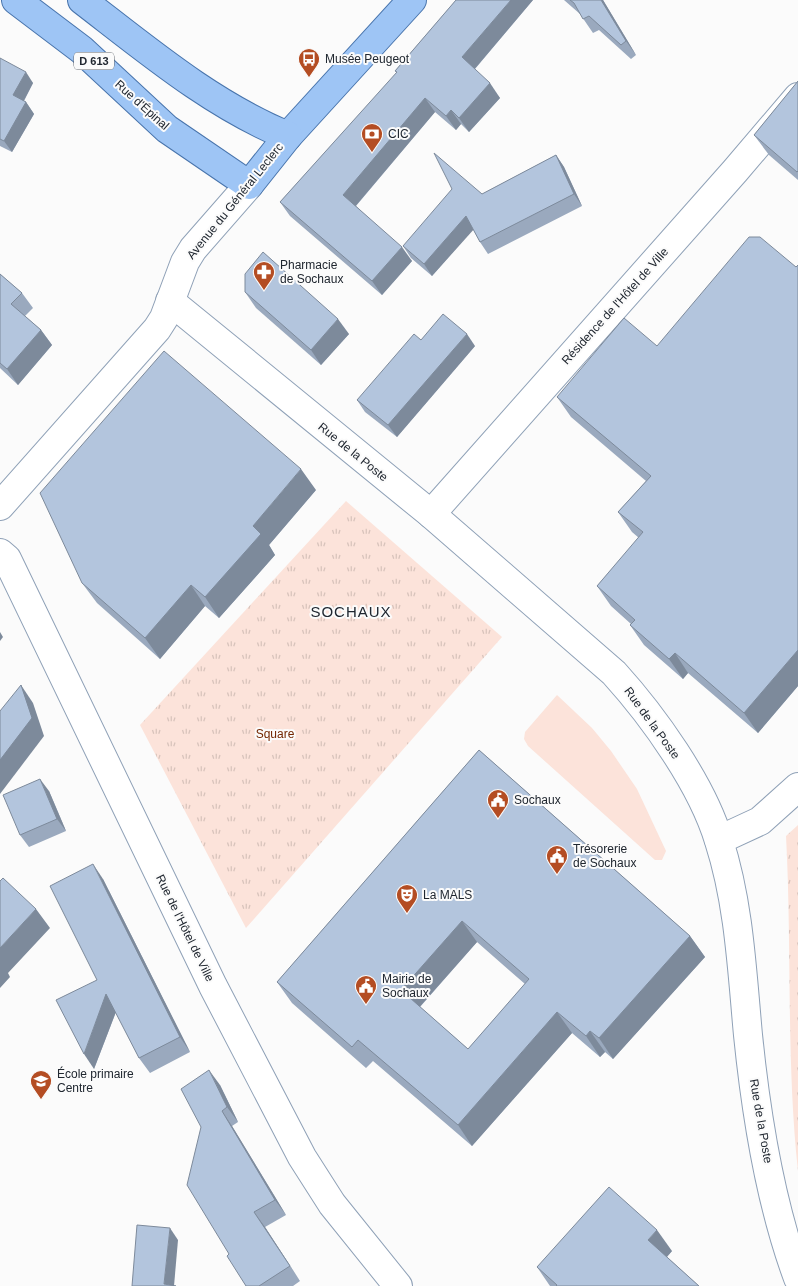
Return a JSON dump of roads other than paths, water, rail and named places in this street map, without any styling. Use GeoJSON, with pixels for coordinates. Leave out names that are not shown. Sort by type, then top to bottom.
{"type":"FeatureCollection","features":[{"type":"Feature","properties":{"kind":"main road","name":"Rue d'Épinal"},"geometry":{"type":"LineString","coordinates":[[16,0],[82,50],[167,129],[249,185]]}},
{"type":"Feature","properties":{"kind":"main road"},"geometry":{"type":"LineString","coordinates":[[82,0],[218,100],[253,121],[288,136]]}},
{"type":"Feature","properties":{"kind":"main road","name":"Avenue du Général Leclerc"},"geometry":{"type":"LineString","coordinates":[[249,185],[288,136],[412,0]]}},
{"type":"Feature","properties":{"kind":"street","name":"Résidence de l'Hôtel de Ville"},"geometry":{"type":"LineString","coordinates":[[431,514],[729,178],[798,97]]}},
{"type":"Feature","properties":{"kind":"street","name":"Avenue du Général Leclerc"},"geometry":{"type":"LineString","coordinates":[[0,506],[157,329],[185,262],[193,249],[249,185]]}},
{"type":"Feature","properties":{"kind":"street","name":"Rue de la Poste"},"geometry":{"type":"LineString","coordinates":[[170,301],[431,514],[614,673],[635,696],[672,749],[700,797],[719,840],[735,911],[754,1080],[768,1167],[782,1226],[798,1278]]}},
{"type":"Feature","properties":{"kind":"street","name":"Rue de l'Hôtel de Ville"},"geometry":{"type":"LineString","coordinates":[[0,553],[11,568],[213,986],[302,1157],[332,1204],[398,1286]]}},
{"type":"Feature","properties":{"kind":"street"},"geometry":{"type":"LineString","coordinates":[[719,840],[760,821],[798,787]]}},
{"type":"Feature","properties":{"kind":"place","name":"Musée Peugeot"},"geometry":{"type":"Point","coordinates":[309,78]}},
{"type":"Feature","properties":{"kind":"place","name":"CIC"},"geometry":{"type":"Point","coordinates":[372,153]}},
{"type":"Feature","properties":{"kind":"place","name":"Pharmacie de Sochaux"},"geometry":{"type":"Point","coordinates":[264,291]}},
{"type":"Feature","properties":{"kind":"place","name":"Sochaux"},"geometry":{"type":"Point","coordinates":[498,819]}},
{"type":"Feature","properties":{"kind":"place","name":"Trésorerie de Sochaux"},"geometry":{"type":"Point","coordinates":[557,875]}},
{"type":"Feature","properties":{"kind":"place","name":"La MALS"},"geometry":{"type":"Point","coordinates":[407,914]}},
{"type":"Feature","properties":{"kind":"place","name":"Mairie de Sochaux"},"geometry":{"type":"Point","coordinates":[366,1005]}},
{"type":"Feature","properties":{"kind":"place","name":"École primaire Centre"},"geometry":{"type":"Point","coordinates":[41,1100]}},
{"type":"Feature","properties":{"kind":"district","name":"SOCHAUX"},"geometry":{"type":"Point","coordinates":[351,611]}},
{"type":"Feature","properties":{"kind":"park label","name":"Square"},"geometry":{"type":"Point","coordinates":[275,734]}}]}
